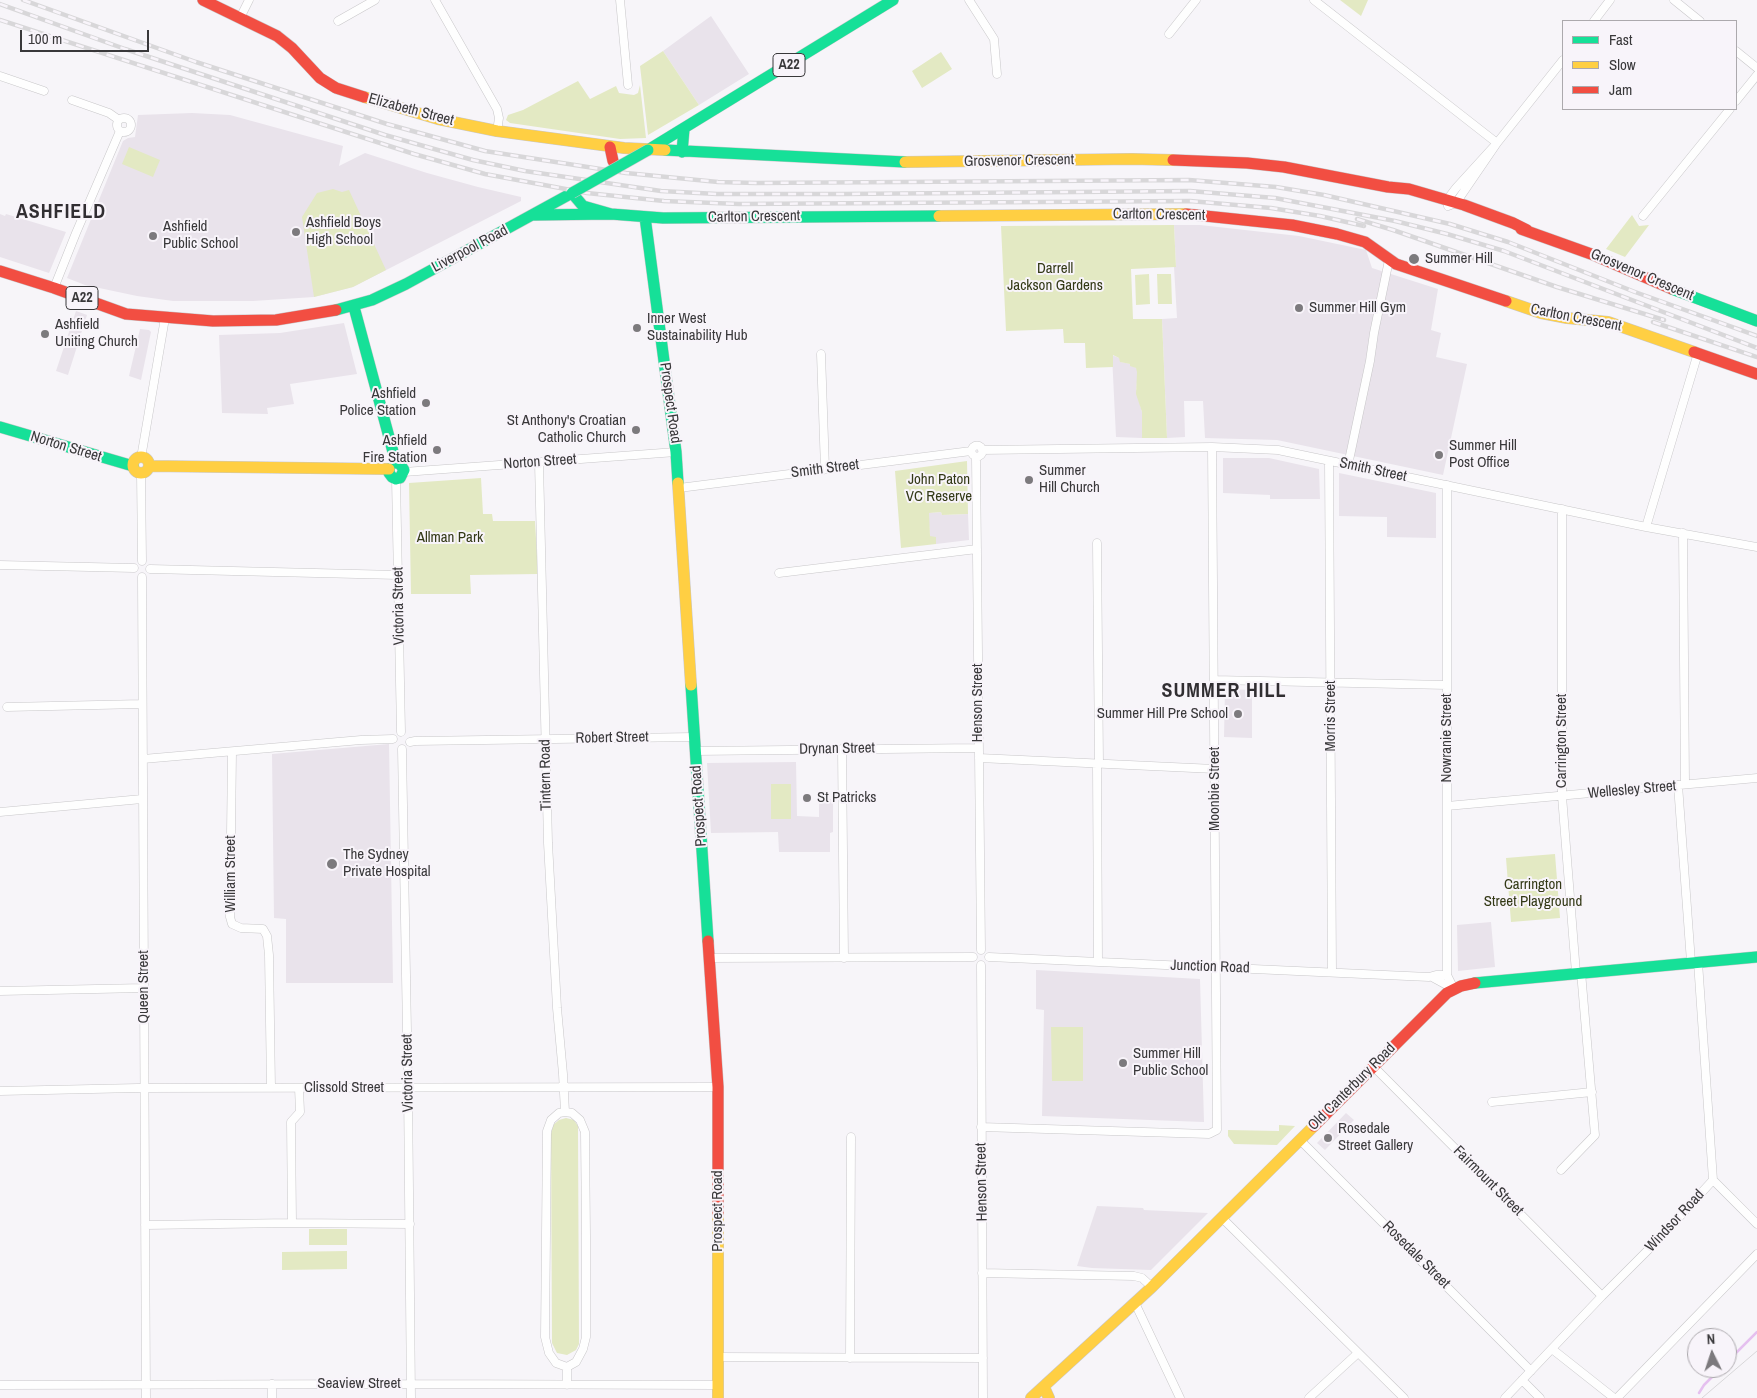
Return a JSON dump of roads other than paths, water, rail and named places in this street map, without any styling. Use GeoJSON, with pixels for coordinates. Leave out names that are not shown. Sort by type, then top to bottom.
{"type":"FeatureCollection","features":[{"type":"Feature","properties":{"kind":"main road","name":"Elizabeth Street"},"geometry":{"type":"LineString","coordinates":[[203,0],[285,42],[320,78],[336,88],[438,119],[610,147],[648,150]]}},
{"type":"Feature","properties":{"kind":"main road","name":"Liverpool Road"},"geometry":{"type":"LineString","coordinates":[[0,271],[54,288],[115,311],[139,316],[234,321],[276,320],[354,307],[406,284],[534,215],[614,165],[648,150],[684,129],[879,4],[893,0]]}},
{"type":"Feature","properties":{"kind":"main road"},"geometry":{"type":"LineString","coordinates":[[682,152],[684,129]]}},
{"type":"Feature","properties":{"kind":"main road"},"geometry":{"type":"LineString","coordinates":[[610,147],[614,165]]}},
{"type":"Feature","properties":{"kind":"main road","name":"Grosvenor Crescent"},"geometry":{"type":"LineString","coordinates":[[648,150],[924,163],[1132,158],[1247,162],[1409,189],[1513,223],[1684,294],[1757,321]]}},
{"type":"Feature","properties":{"kind":"main road"},"geometry":{"type":"LineString","coordinates":[[572,193],[583,206],[595,211],[611,214]]}},
{"type":"Feature","properties":{"kind":"main road","name":"Carlton Crescent"},"geometry":{"type":"LineString","coordinates":[[534,215],[611,214],[644,217],[1202,215],[1292,225],[1337,234],[1369,244],[1389,260],[1433,277],[1541,313],[1608,322],[1757,374]]}},
{"type":"Feature","properties":{"kind":"main road","name":"Prospect Road"},"geometry":{"type":"LineString","coordinates":[[644,217],[676,452],[718,1087],[718,1398]]}},
{"type":"Feature","properties":{"kind":"main road","name":"Victoria Street"},"geometry":{"type":"LineString","coordinates":[[354,307],[396,471]]}},
{"type":"Feature","properties":{"kind":"main road","name":"Norton Street"},"geometry":{"type":"LineString","coordinates":[[0,427],[141,466],[396,471]]}},
{"type":"Feature","properties":{"kind":"main road","name":"Old Canterbury Road"},"geometry":{"type":"LineString","coordinates":[[1032,1398],[1046,1393],[1440,999],[1454,989],[1474,983],[1757,956]]}},
{"type":"Feature","properties":{"kind":"street"},"geometry":{"type":"LineString","coordinates":[[240,18],[249,0]]}},
{"type":"Feature","properties":{"kind":"street"},"geometry":{"type":"LineString","coordinates":[[338,22],[375,0]]}},
{"type":"Feature","properties":{"kind":"street"},"geometry":{"type":"LineString","coordinates":[[435,0],[497,110],[499,118],[497,130]]}},
{"type":"Feature","properties":{"kind":"street"},"geometry":{"type":"LineString","coordinates":[[620,0],[628,85]]}},
{"type":"Feature","properties":{"kind":"street"},"geometry":{"type":"LineString","coordinates":[[969,0],[994,39],[997,74]]}},
{"type":"Feature","properties":{"kind":"street"},"geometry":{"type":"LineString","coordinates":[[1169,34],[1196,0]]}},
{"type":"Feature","properties":{"kind":"street"},"geometry":{"type":"LineString","coordinates":[[1314,0],[1497,143]]}},
{"type":"Feature","properties":{"kind":"street"},"geometry":{"type":"LineString","coordinates":[[1595,20],[1610,0]]}},
{"type":"Feature","properties":{"kind":"street"},"geometry":{"type":"LineString","coordinates":[[1674,0],[1699,20]]}},
{"type":"Feature","properties":{"kind":"street"},"geometry":{"type":"LineString","coordinates":[[1737,51],[1757,68]]}},
{"type":"Feature","properties":{"kind":"street"},"geometry":{"type":"LineString","coordinates":[[1450,203],[1562,61]]}},
{"type":"Feature","properties":{"kind":"street"},"geometry":{"type":"LineString","coordinates":[[1737,100],[1757,75]]}},
{"type":"Feature","properties":{"kind":"street"},"geometry":{"type":"LineString","coordinates":[[0,76],[44,91]]}},
{"type":"Feature","properties":{"kind":"street"},"geometry":{"type":"LineString","coordinates":[[72,100],[109,113],[119,120],[125,119],[129,121],[128,130],[120,131]]}},
{"type":"Feature","properties":{"kind":"street"},"geometry":{"type":"LineString","coordinates":[[1643,216],[1729,110]]}},
{"type":"Feature","properties":{"kind":"street"},"geometry":{"type":"LineString","coordinates":[[119,120],[117,126],[120,131]]}},
{"type":"Feature","properties":{"kind":"street"},"geometry":{"type":"LineString","coordinates":[[54,288],[120,131]]}},
{"type":"Feature","properties":{"kind":"street"},"geometry":{"type":"LineString","coordinates":[[1348,465],[1389,260]]}},
{"type":"Feature","properties":{"kind":"street"},"geometry":{"type":"LineString","coordinates":[[142,561],[141,466],[164,318]]}},
{"type":"Feature","properties":{"kind":"street"},"geometry":{"type":"LineString","coordinates":[[821,354],[825,469]]}},
{"type":"Feature","properties":{"kind":"street"},"geometry":{"type":"LineString","coordinates":[[1646,526],[1698,354]]}},
{"type":"Feature","properties":{"kind":"street","name":"Smith Street"},"geometry":{"type":"LineString","coordinates":[[679,488],[825,469],[974,454],[976,446],[981,447],[982,450],[1212,448],[1278,450],[1682,534],[1757,547]]}},
{"type":"Feature","properties":{"kind":"street","name":"Moonbie Street"},"geometry":{"type":"LineString","coordinates":[[981,1127],[1209,1134],[1216,1130],[1212,448]]}},
{"type":"Feature","properties":{"kind":"street","name":"Norton Street"},"geometry":{"type":"LineString","coordinates":[[396,471],[539,463],[676,452]]}},
{"type":"Feature","properties":{"kind":"street","name":"Henson Street"},"geometry":{"type":"LineString","coordinates":[[974,454],[977,549],[981,950]]}},
{"type":"Feature","properties":{"kind":"street","name":"Morris Street"},"geometry":{"type":"LineString","coordinates":[[1329,461],[1332,972]]}},
{"type":"Feature","properties":{"kind":"street","name":"Tintern Road"},"geometry":{"type":"LineString","coordinates":[[539,463],[549,863],[565,1112]]}},
{"type":"Feature","properties":{"kind":"street","name":"Victoria Street"},"geometry":{"type":"LineString","coordinates":[[396,471],[401,732]]}},
{"type":"Feature","properties":{"kind":"street","name":"Nowranie Street"},"geometry":{"type":"LineString","coordinates":[[1447,485],[1447,975],[1454,989]]}},
{"type":"Feature","properties":{"kind":"street","name":"Carrington Street"},"geometry":{"type":"LineString","coordinates":[[1561,1170],[1595,1135],[1562,796],[1562,509]]}},
{"type":"Feature","properties":{"kind":"street","name":"Windsor Road"},"geometry":{"type":"LineString","coordinates":[[1505,1398],[1662,1236],[1713,1180],[1681,785],[1682,534]]}},
{"type":"Feature","properties":{"kind":"street"},"geometry":{"type":"LineString","coordinates":[[1097,543],[1098,962]]}},
{"type":"Feature","properties":{"kind":"street"},"geometry":{"type":"LineString","coordinates":[[779,573],[977,549]]}},
{"type":"Feature","properties":{"kind":"street"},"geometry":{"type":"LineString","coordinates":[[134,568],[136,564],[142,561]]}},
{"type":"Feature","properties":{"kind":"street"},"geometry":{"type":"LineString","coordinates":[[142,561],[148,564],[150,569]]}},
{"type":"Feature","properties":{"kind":"street"},"geometry":{"type":"LineString","coordinates":[[0,565],[134,568]]}},
{"type":"Feature","properties":{"kind":"street"},"geometry":{"type":"LineString","coordinates":[[134,568],[136,574],[142,577],[147,575],[150,569]]}},
{"type":"Feature","properties":{"kind":"street"},"geometry":{"type":"LineString","coordinates":[[150,569],[398,575]]}},
{"type":"Feature","properties":{"kind":"street","name":"Queen Street"},"geometry":{"type":"LineString","coordinates":[[142,577],[146,1398]]}},
{"type":"Feature","properties":{"kind":"street"},"geometry":{"type":"LineString","coordinates":[[1214,680],[1447,684]]}},
{"type":"Feature","properties":{"kind":"street"},"geometry":{"type":"LineString","coordinates":[[7,707],[142,704]]}},
{"type":"Feature","properties":{"kind":"street"},"geometry":{"type":"LineString","coordinates":[[401,732],[408,735],[410,742],[407,747],[402,749],[395,746],[393,739],[396,734],[401,732]]}},
{"type":"Feature","properties":{"kind":"street","name":"Robert Street"},"geometry":{"type":"LineString","coordinates":[[410,742],[694,737]]}},
{"type":"Feature","properties":{"kind":"street"},"geometry":{"type":"LineString","coordinates":[[143,759],[361,740],[393,739]]}},
{"type":"Feature","properties":{"kind":"street","name":"Drynan Street"},"geometry":{"type":"LineString","coordinates":[[695,751],[978,748]]}},
{"type":"Feature","properties":{"kind":"street","name":"Victoria Street"},"geometry":{"type":"LineString","coordinates":[[402,749],[411,1398]]}},
{"type":"Feature","properties":{"kind":"street"},"geometry":{"type":"LineString","coordinates":[[842,749],[844,958]]}},
{"type":"Feature","properties":{"kind":"street","name":"William Street"},"geometry":{"type":"LineString","coordinates":[[232,752],[230,917],[232,924],[241,928],[263,929],[267,936],[271,1088]]}},
{"type":"Feature","properties":{"kind":"street"},"geometry":{"type":"LineString","coordinates":[[979,758],[1215,769]]}},
{"type":"Feature","properties":{"kind":"street","name":"Wellesley Street"},"geometry":{"type":"LineString","coordinates":[[1447,806],[1757,778]]}},
{"type":"Feature","properties":{"kind":"street"},"geometry":{"type":"LineString","coordinates":[[0,812],[142,799]]}},
{"type":"Feature","properties":{"kind":"street"},"geometry":{"type":"LineString","coordinates":[[981,950],[987,953],[989,957],[987,962],[981,965],[976,963],[974,957],[975,953],[981,950]]}},
{"type":"Feature","properties":{"kind":"street"},"geometry":{"type":"LineString","coordinates":[[708,958],[974,957]]}},
{"type":"Feature","properties":{"kind":"street","name":"Junction Road"},"geometry":{"type":"LineString","coordinates":[[989,957],[1432,977],[1454,989]]}},
{"type":"Feature","properties":{"kind":"street","name":"Henson Street"},"geometry":{"type":"LineString","coordinates":[[981,965],[983,1398]]}},
{"type":"Feature","properties":{"kind":"street","name":"Junction Road"},"geometry":{"type":"LineString","coordinates":[[1432,977],[1436,974],[1447,975]]}},
{"type":"Feature","properties":{"kind":"street"},"geometry":{"type":"LineString","coordinates":[[0,991],[144,988]]}},
{"type":"Feature","properties":{"kind":"street","name":"Fairmount Street"},"geometry":{"type":"LineString","coordinates":[[1374,1066],[1602,1296]]}},
{"type":"Feature","properties":{"kind":"street","name":"Clissold Street"},"geometry":{"type":"LineString","coordinates":[[0,1091],[144,1088],[718,1087]]}},
{"type":"Feature","properties":{"kind":"street"},"geometry":{"type":"LineString","coordinates":[[292,1223],[291,1122],[300,1112],[300,1088]]}},
{"type":"Feature","properties":{"kind":"street"},"geometry":{"type":"LineString","coordinates":[[1492,1102],[1592,1092]]}},
{"type":"Feature","properties":{"kind":"street"},"geometry":{"type":"LineString","coordinates":[[565,1112],[572,1113],[580,1120],[585,1132],[586,1236],[586,1337],[583,1349],[576,1362],[567,1367],[556,1363],[549,1353],[544,1337],[547,1131],[551,1120],[559,1113],[565,1112]]}},
{"type":"Feature","properties":{"kind":"street"},"geometry":{"type":"LineString","coordinates":[[850,1358],[851,1137]]}},
{"type":"Feature","properties":{"kind":"street","name":"Rosedale Street"},"geometry":{"type":"LineString","coordinates":[[1300,1140],[1531,1371]]}},
{"type":"Feature","properties":{"kind":"street"},"geometry":{"type":"LineString","coordinates":[[1713,1180],[1757,1224]]}},
{"type":"Feature","properties":{"kind":"street"},"geometry":{"type":"LineString","coordinates":[[1222,1218],[1404,1398]]}},
{"type":"Feature","properties":{"kind":"street"},"geometry":{"type":"LineString","coordinates":[[145,1225],[410,1224]]}},
{"type":"Feature","properties":{"kind":"street"},"geometry":{"type":"LineString","coordinates":[[1617,1398],[1757,1254]]}},
{"type":"Feature","properties":{"kind":"street"},"geometry":{"type":"LineString","coordinates":[[982,1273],[1134,1276],[1142,1278],[1152,1287]]}},
{"type":"Feature","properties":{"kind":"street"},"geometry":{"type":"LineString","coordinates":[[1135,1303],[1180,1398]]}},
{"type":"Feature","properties":{"kind":"street"},"geometry":{"type":"LineString","coordinates":[[1552,1349],[1614,1398]]}},
{"type":"Feature","properties":{"kind":"street"},"geometry":{"type":"LineString","coordinates":[[1309,1398],[1358,1352]]}},
{"type":"Feature","properties":{"kind":"street"},"geometry":{"type":"LineString","coordinates":[[718,1356],[983,1358]]}},
{"type":"Feature","properties":{"kind":"street"},"geometry":{"type":"LineString","coordinates":[[567,1367],[567,1385]]}},
{"type":"Feature","properties":{"kind":"street"},"geometry":{"type":"LineString","coordinates":[[1522,1380],[1540,1398]]}},
{"type":"Feature","properties":{"kind":"street"},"geometry":{"type":"LineString","coordinates":[[272,1384],[272,1398]]}},
{"type":"Feature","properties":{"kind":"street","name":"Seaview Street"},"geometry":{"type":"LineString","coordinates":[[0,1385],[410,1384],[718,1386]]}},
{"type":"Feature","properties":{"kind":"waterway"},"geometry":{"type":"LineString","coordinates":[[1737,1352],[1757,1332]]}},
{"type":"Feature","properties":{"kind":"waterway"},"geometry":{"type":"LineString","coordinates":[[1699,1393],[1711,1378]]}},
{"type":"Feature","properties":{"kind":"tram line"},"geometry":{"type":"LineString","coordinates":[[1702,1398],[1757,1351]]}},
{"type":"Feature","properties":{"kind":"railway"},"geometry":{"type":"LineString","coordinates":[[23,0],[196,62],[387,124],[485,151],[626,173],[718,182],[1189,180],[1276,187],[1324,195],[1450,224],[1508,242],[1635,292],[1757,336]]}},
{"type":"Feature","properties":{"kind":"railway"},"geometry":{"type":"LineString","coordinates":[[0,4],[125,49],[385,135],[473,160],[525,171],[661,191],[717,194],[1190,191],[1275,198],[1395,221],[1504,251],[1757,348]]}},
{"type":"Feature","properties":{"kind":"railway"},"geometry":{"type":"LineString","coordinates":[[0,20],[414,154],[485,174],[587,193],[664,201],[739,204],[1190,201],[1271,208],[1364,226]]}},
{"type":"Feature","properties":{"kind":"railway"},"geometry":{"type":"LineString","coordinates":[[1357,219],[1557,287],[1664,320]]}},
{"type":"Feature","properties":{"kind":"railway"},"geometry":{"type":"LineString","coordinates":[[1653,322],[1757,357]]}},
{"type":"Feature","properties":{"kind":"place","name":"Ashfield Boys High School"},"geometry":{"type":"Point","coordinates":[296,232]}},
{"type":"Feature","properties":{"kind":"place","name":"Ashfield Public School"},"geometry":{"type":"Point","coordinates":[153,236]}},
{"type":"Feature","properties":{"kind":"place","name":"Summer Hill"},"geometry":{"type":"Point","coordinates":[1414,259]}},
{"type":"Feature","properties":{"kind":"place","name":"Summer Hill Gym"},"geometry":{"type":"Point","coordinates":[1299,308]}},
{"type":"Feature","properties":{"kind":"place","name":"Inner West Sustainability Hub"},"geometry":{"type":"Point","coordinates":[637,328]}},
{"type":"Feature","properties":{"kind":"place","name":"Ashfield Uniting Church"},"geometry":{"type":"Point","coordinates":[45,334]}},
{"type":"Feature","properties":{"kind":"place","name":"Ashfield Police Station"},"geometry":{"type":"Point","coordinates":[426,403]}},
{"type":"Feature","properties":{"kind":"place","name":"St Anthony's Croatian Catholic Church"},"geometry":{"type":"Point","coordinates":[636,430]}},
{"type":"Feature","properties":{"kind":"place","name":"Ashfield Fire Station"},"geometry":{"type":"Point","coordinates":[437,450]}},
{"type":"Feature","properties":{"kind":"place","name":"Summer Hill Post Office"},"geometry":{"type":"Point","coordinates":[1439,455]}},
{"type":"Feature","properties":{"kind":"place","name":"Summer Hill Church"},"geometry":{"type":"Point","coordinates":[1029,480]}},
{"type":"Feature","properties":{"kind":"place","name":"Summer Hill Pre School"},"geometry":{"type":"Point","coordinates":[1238,714]}},
{"type":"Feature","properties":{"kind":"place","name":"St Patricks"},"geometry":{"type":"Point","coordinates":[807,798]}},
{"type":"Feature","properties":{"kind":"place","name":"The Sydney Private Hospital"},"geometry":{"type":"Point","coordinates":[332,864]}},
{"type":"Feature","properties":{"kind":"place","name":"Summer Hill Public School"},"geometry":{"type":"Point","coordinates":[1123,1063]}},
{"type":"Feature","properties":{"kind":"place","name":"Rosedale Street Gallery"},"geometry":{"type":"Point","coordinates":[1328,1138]}},
{"type":"Feature","properties":{"kind":"district","name":"ASHFIELD"},"geometry":{"type":"Point","coordinates":[61,213]}},
{"type":"Feature","properties":{"kind":"district","name":"SUMMER HILL"},"geometry":{"type":"Point","coordinates":[1224,692]}},
{"type":"Feature","properties":{"kind":"park label","name":"Darrell Jackson Gardens"},"geometry":{"type":"Point","coordinates":[1055,278]}},
{"type":"Feature","properties":{"kind":"park label","name":"John Paton VC Reserve"},"geometry":{"type":"Point","coordinates":[939,488]}},
{"type":"Feature","properties":{"kind":"park label","name":"Allman Park"},"geometry":{"type":"Point","coordinates":[450,538]}},
{"type":"Feature","properties":{"kind":"park label","name":"Carrington Street Playground"},"geometry":{"type":"Point","coordinates":[1533,894]}}]}
